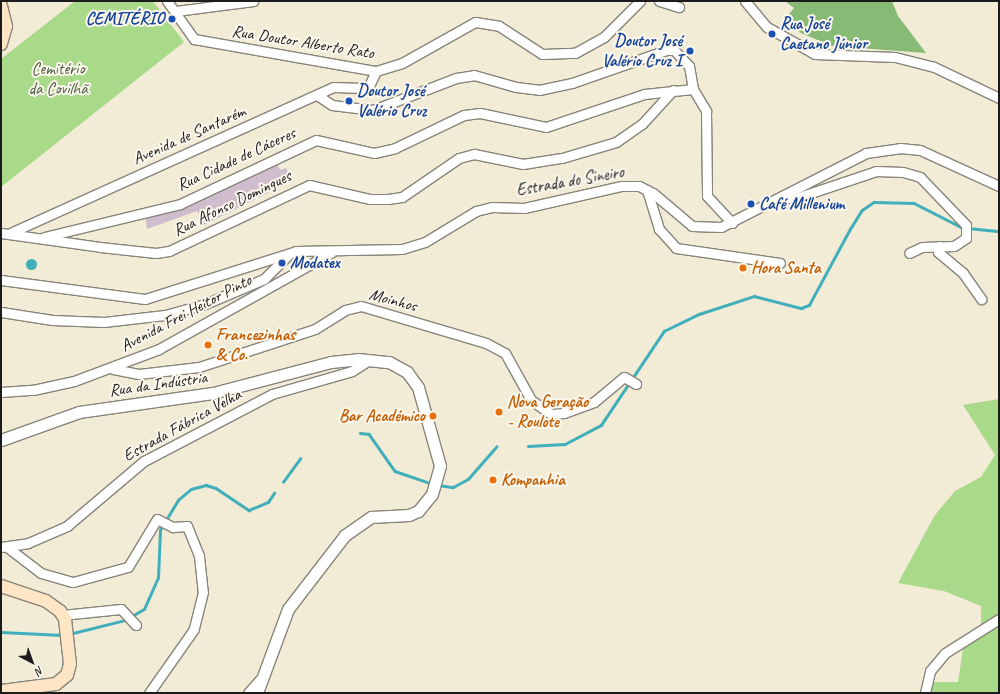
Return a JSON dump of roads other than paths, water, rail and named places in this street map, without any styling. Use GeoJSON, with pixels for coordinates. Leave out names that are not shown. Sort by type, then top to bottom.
{"type":"FeatureCollection","features":[{"type":"Feature","properties":{"kind":"main road"},"geometry":{"type":"LineString","coordinates":[[1,6],[6,26],[1,44]]}},
{"type":"Feature","properties":{"kind":"main road"},"geometry":{"type":"LineString","coordinates":[[1,586],[46,601],[64,617],[70,664],[61,681],[1,691]]}},
{"type":"Feature","properties":{"kind":"street"},"geometry":{"type":"LineString","coordinates":[[167,1],[176,11],[253,1]]}},
{"type":"Feature","properties":{"kind":"street","name":"Rua Doutor Alberto Rato"},"geometry":{"type":"LineString","coordinates":[[176,11],[194,39],[376,71],[402,63],[475,22],[499,26],[542,54],[576,53],[604,37],[640,1]]}},
{"type":"Feature","properties":{"kind":"street"},"geometry":{"type":"LineString","coordinates":[[659,1],[680,7]]}},
{"type":"Feature","properties":{"kind":"street"},"geometry":{"type":"LineString","coordinates":[[744,1],[767,27],[815,54],[894,58],[927,65],[999,98]]}},
{"type":"Feature","properties":{"kind":"street"},"geometry":{"type":"LineString","coordinates":[[317,95],[332,105],[373,110],[456,78],[474,75],[516,87],[539,90],[572,83],[666,50],[681,54],[689,66],[694,89],[706,111],[707,196],[732,223]]}},
{"type":"Feature","properties":{"kind":"street","name":"Avenida de Santarém"},"geometry":{"type":"LineString","coordinates":[[3,234],[334,87],[368,88],[376,71]]}},
{"type":"Feature","properties":{"kind":"street","name":"Rua Cidade de Cáceres"},"geometry":{"type":"LineString","coordinates":[[42,237],[180,204],[316,140],[374,153],[395,148],[464,114],[480,113],[546,127],[644,94],[694,89]]}},
{"type":"Feature","properties":{"kind":"street","name":"Rua Afonso Domingues"},"geometry":{"type":"LineString","coordinates":[[3,234],[42,237],[156,253],[169,251],[309,185],[370,199],[402,197],[459,158],[489,155],[523,164],[562,158],[616,142],[642,124],[672,90]]}},
{"type":"Feature","properties":{"kind":"street","name":"Estrada do Sineiro"},"geometry":{"type":"LineString","coordinates":[[332,253],[402,249],[425,242],[476,211],[492,207],[524,208],[621,186],[639,186],[647,190],[692,226],[705,229],[732,223],[866,153],[900,148],[920,150],[999,186]]}},
{"type":"Feature","properties":{"kind":"street"},"geometry":{"type":"LineString","coordinates":[[782,196],[793,199],[876,171],[903,172],[930,184],[966,229],[962,244],[922,246],[909,253]]}},
{"type":"Feature","properties":{"kind":"street"},"geometry":{"type":"LineString","coordinates":[[647,190],[659,229],[676,248],[780,263]]}},
{"type":"Feature","properties":{"kind":"street"},"geometry":{"type":"LineString","coordinates":[[939,246],[938,252],[963,273],[980,299]]}},
{"type":"Feature","properties":{"kind":"street"},"geometry":{"type":"LineString","coordinates":[[1,280],[145,299],[290,253],[313,249],[332,253]]}},
{"type":"Feature","properties":{"kind":"street"},"geometry":{"type":"LineString","coordinates":[[1,312],[52,320],[104,322],[186,310],[264,279],[290,253]]}},
{"type":"Feature","properties":{"kind":"street","name":"Avenida Frei Heitor Pinto"},"geometry":{"type":"LineString","coordinates":[[1,392],[33,390],[112,368],[201,327],[332,253]]}},
{"type":"Feature","properties":{"kind":"street","name":"Moinhos"},"geometry":{"type":"LineString","coordinates":[[112,368],[139,374],[199,367],[315,329],[345,310],[361,306],[486,343],[505,353],[531,400],[551,414],[564,413],[594,402],[624,377],[629,377],[636,384]]}},
{"type":"Feature","properties":{"kind":"street","name":"Rua da Indústria"},"geometry":{"type":"LineString","coordinates":[[1,440],[80,412],[213,394],[331,362],[369,360],[389,362],[407,372],[418,387],[440,466],[432,494],[418,511],[409,515],[371,517],[345,535],[288,609],[260,680],[257,693]]}},
{"type":"Feature","properties":{"kind":"street","name":"Estrada Fábrica Velha"},"geometry":{"type":"LineString","coordinates":[[4,547],[28,543],[67,526],[132,469],[182,440],[272,394],[352,371],[369,360]]}},
{"type":"Feature","properties":{"kind":"street"},"geometry":{"type":"LineString","coordinates":[[4,547],[41,573],[73,582],[97,578],[128,567],[157,518],[161,518],[169,524],[181,529],[188,526],[199,556],[203,592],[194,629],[149,693]]}},
{"type":"Feature","properties":{"kind":"street"},"geometry":{"type":"LineString","coordinates":[[64,617],[121,608],[128,614],[136,625]]}},
{"type":"Feature","properties":{"kind":"street"},"geometry":{"type":"LineString","coordinates":[[925,693],[930,671],[945,653],[999,619]]}},
{"type":"Feature","properties":{"kind":"street"},"geometry":{"type":"LineString","coordinates":[[248,693],[260,680]]}},
{"type":"Feature","properties":{"kind":"water"},"geometry":{"type":"Polygon","coordinates":[[[31,258],[35,260],[37,264],[35,268],[31,270],[27,268],[25,264],[27,260],[31,258]]]}},
{"type":"Feature","properties":{"kind":"waterway"},"geometry":{"type":"LineString","coordinates":[[528,446],[565,444],[601,425],[664,331],[699,314],[754,296],[801,308],[809,305],[850,229],[862,210],[874,202],[914,203],[963,228]]}},
{"type":"Feature","properties":{"kind":"waterway"},"geometry":{"type":"LineString","coordinates":[[968,228],[999,231]]}},
{"type":"Feature","properties":{"kind":"waterway"},"geometry":{"type":"LineString","coordinates":[[360,433],[369,434],[395,471],[433,484]]}},
{"type":"Feature","properties":{"kind":"waterway"},"geometry":{"type":"LineString","coordinates":[[438,485],[453,487],[468,479],[496,447]]}},
{"type":"Feature","properties":{"kind":"waterway"},"geometry":{"type":"LineString","coordinates":[[283,482],[300,459]]}},
{"type":"Feature","properties":{"kind":"waterway"},"geometry":{"type":"LineString","coordinates":[[69,634],[125,620],[144,609],[158,578],[160,530],[178,500],[191,489],[206,485],[216,488],[249,510],[268,502],[274,493]]}},
{"type":"Feature","properties":{"kind":"waterway"},"geometry":{"type":"LineString","coordinates":[[1,632],[62,635]]}},
{"type":"Feature","properties":{"kind":"place","name":"CEMITÉRIO"},"geometry":{"type":"Point","coordinates":[172,19]}},
{"type":"Feature","properties":{"kind":"place","name":"Rua José Caetano Júnior"},"geometry":{"type":"Point","coordinates":[772,34]}},
{"type":"Feature","properties":{"kind":"place","name":"Doutor José Valério Cruz I"},"geometry":{"type":"Point","coordinates":[690,51]}},
{"type":"Feature","properties":{"kind":"place","name":"Doutor José Valério Cruz"},"geometry":{"type":"Point","coordinates":[349,101]}},
{"type":"Feature","properties":{"kind":"place","name":"Café Millenium"},"geometry":{"type":"Point","coordinates":[751,204]}},
{"type":"Feature","properties":{"kind":"place","name":"Modatex"},"geometry":{"type":"Point","coordinates":[282,263]}},
{"type":"Feature","properties":{"kind":"place","name":"Hora Santa"},"geometry":{"type":"Point","coordinates":[743,268]}},
{"type":"Feature","properties":{"kind":"place","name":"Francezinhas & Co."},"geometry":{"type":"Point","coordinates":[208,345]}},
{"type":"Feature","properties":{"kind":"place","name":"Nova Geração - Roulote"},"geometry":{"type":"Point","coordinates":[499,412]}},
{"type":"Feature","properties":{"kind":"place","name":"Bar Académico"},"geometry":{"type":"Point","coordinates":[433,416]}},
{"type":"Feature","properties":{"kind":"place","name":"Kompanhia"},"geometry":{"type":"Point","coordinates":[493,480]}},
{"type":"Feature","properties":{"kind":"park label","name":"Cemitério da Covilhã"},"geometry":{"type":"Point","coordinates":[58,79]}}]}
